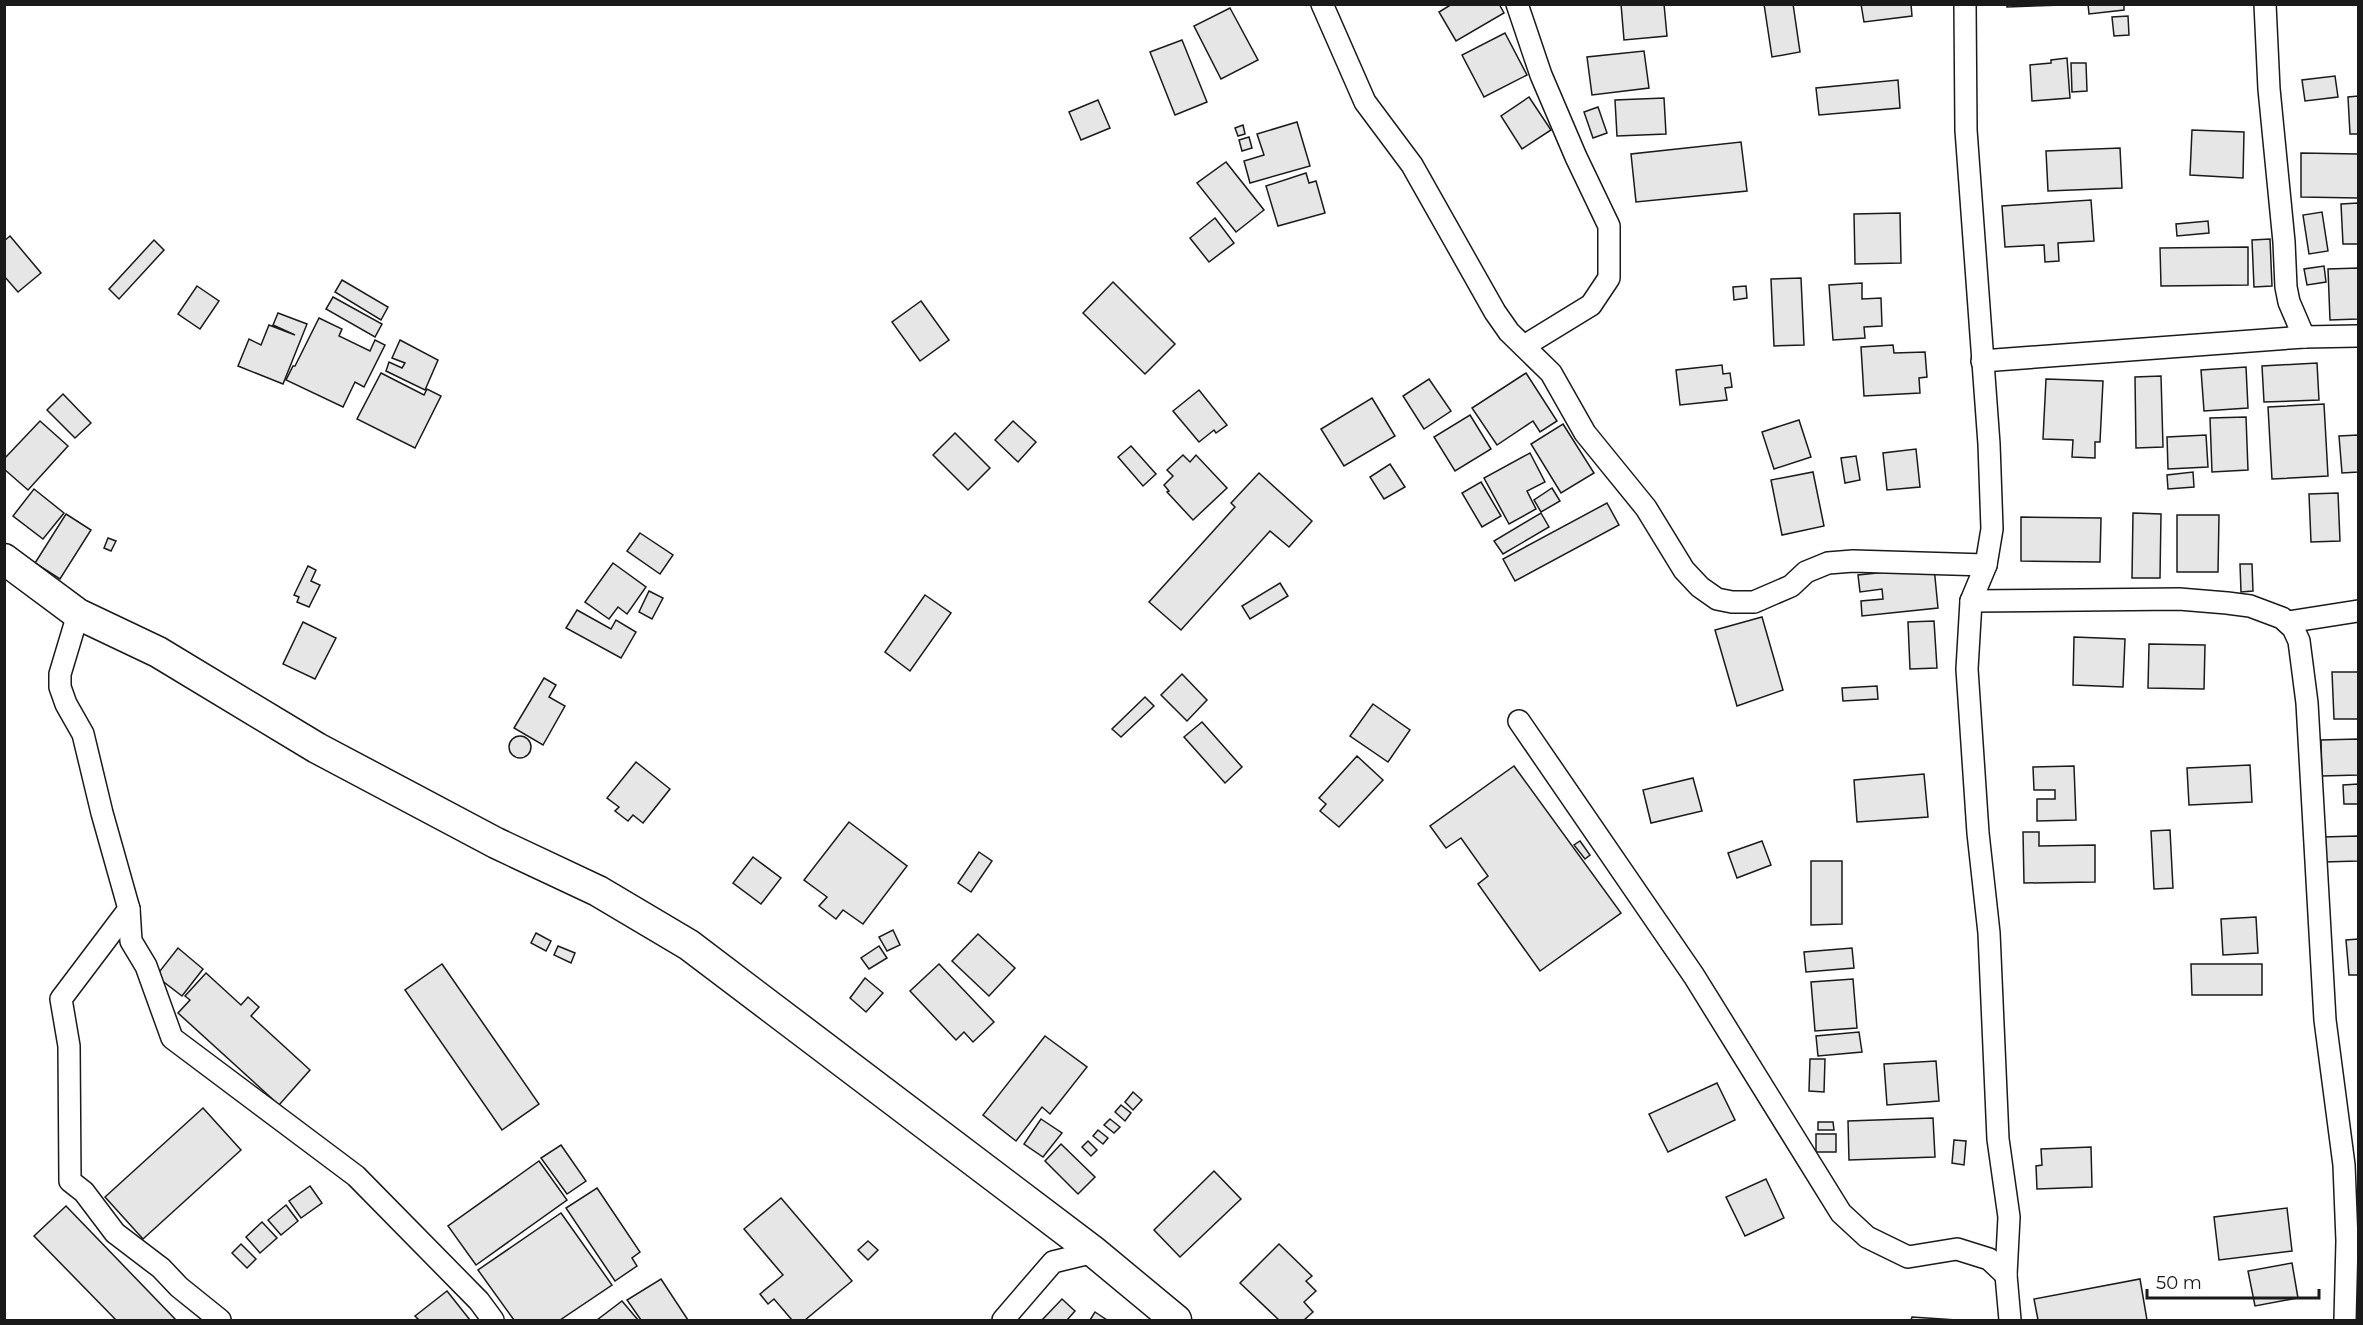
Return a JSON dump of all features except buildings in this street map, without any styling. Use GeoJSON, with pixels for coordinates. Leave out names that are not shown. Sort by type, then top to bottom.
{"type":"FeatureCollection","features":[{"type":"Feature","properties":{"kind":"main road"},"geometry":{"type":"LineString","coordinates":[[4,559],[78,614],[158,652],[317,748],[496,843],[598,891],[689,945],[1094,1252],[1176,1320]]}},
{"type":"Feature","properties":{"kind":"street"},"geometry":{"type":"LineString","coordinates":[[1322,4],[1365,102],[1412,165],[1495,312],[1509,332],[1551,373],[1585,433],[1646,508],[1684,570],[1700,587],[1717,598],[1732,602],[1754,602],[1791,586],[1806,572],[1828,563],[1853,561],[1986,565]]}},
{"type":"Feature","properties":{"kind":"street"},"geometry":{"type":"LineString","coordinates":[[1517,4],[1546,85],[1576,158],[1609,226],[1609,278],[1591,305],[1524,346]]}},
{"type":"Feature","properties":{"kind":"street"},"geometry":{"type":"LineString","coordinates":[[1965,4],[1966,130],[1989,444],[1992,529],[1986,565],[1971,601],[1967,669],[1978,833],[1989,933],[1998,1139],[2009,1217],[2006,1275],[2010,1320]]}},
{"type":"Feature","properties":{"kind":"street"},"geometry":{"type":"LineString","coordinates":[[2265,4],[2286,287],[2289,302],[2304,337]]}},
{"type":"Feature","properties":{"kind":"street"},"geometry":{"type":"LineString","coordinates":[[1982,360],[2188,353],[2283,345],[2304,337],[2358,336]]}},
{"type":"Feature","properties":{"kind":"street"},"geometry":{"type":"LineString","coordinates":[[1971,601],[2179,599],[2250,606],[2288,622],[2358,611]]}},
{"type":"Feature","properties":{"kind":"street"},"geometry":{"type":"LineString","coordinates":[[78,614],[60,674],[60,687],[66,704],[83,734],[129,909],[131,941],[146,966],[172,1038],[356,1176],[479,1301],[493,1320]]}},
{"type":"Feature","properties":{"kind":"street"},"geometry":{"type":"LineString","coordinates":[[2288,622],[2299,641],[2307,703],[2325,1020],[2346,1200],[2345,1320]]}},
{"type":"Feature","properties":{"kind":"street"},"geometry":{"type":"LineString","coordinates":[[1519,721],[1694,976],[1841,1213],[1867,1237],[1908,1257],[1920,1257],[1958,1249],[1989,1259],[2006,1275]]}},
{"type":"Feature","properties":{"kind":"street"},"geometry":{"type":"LineString","coordinates":[[129,909],[61,999],[69,1046],[70,1181],[84,1192],[115,1233],[161,1268],[178,1287],[220,1320]]}},
{"type":"Feature","properties":{"kind":"street"},"geometry":{"type":"LineString","coordinates":[[1003,1320],[1053,1262],[1094,1252]]}}]}
